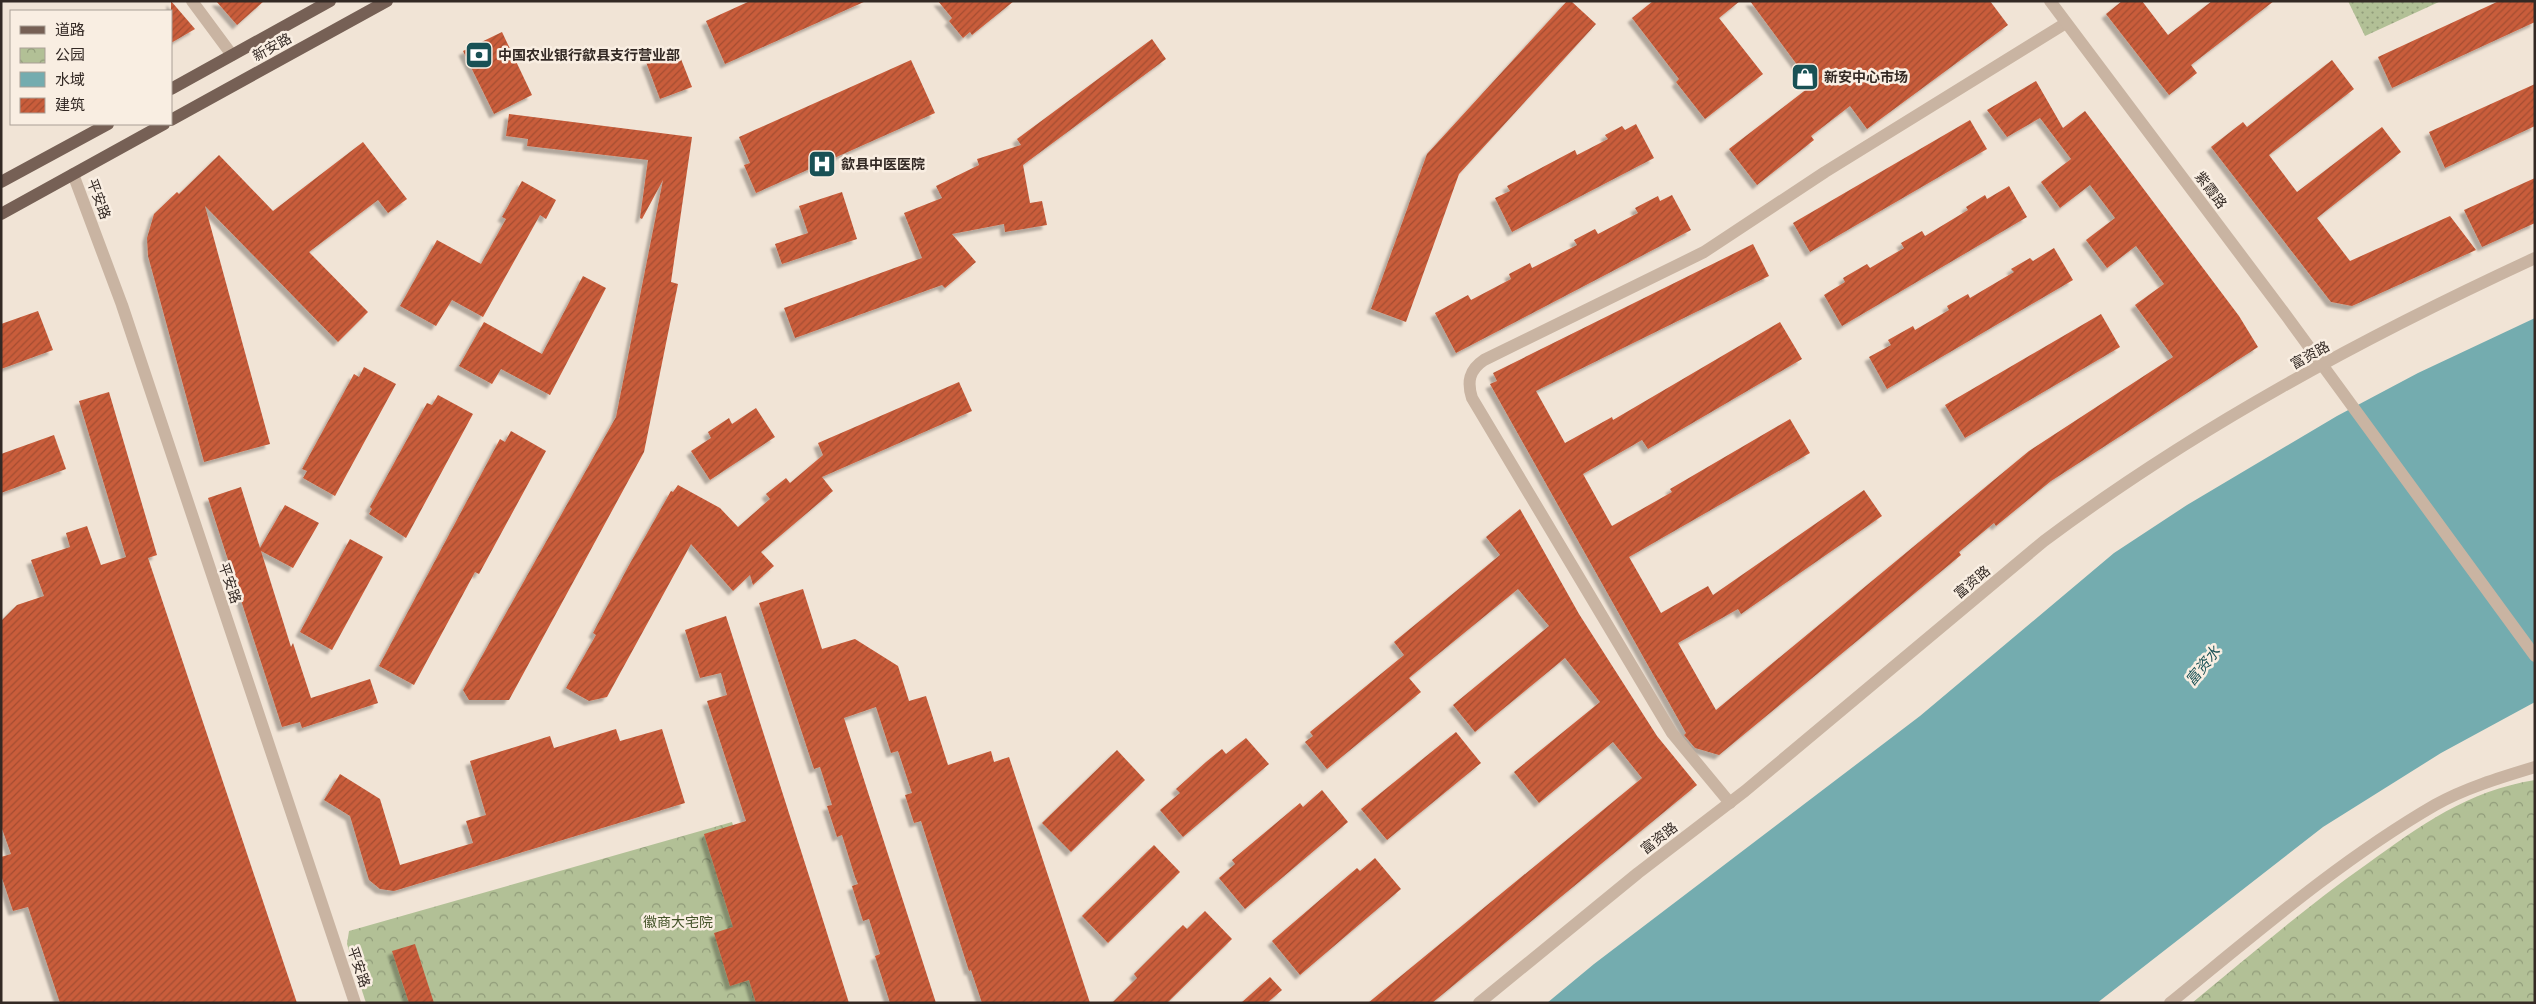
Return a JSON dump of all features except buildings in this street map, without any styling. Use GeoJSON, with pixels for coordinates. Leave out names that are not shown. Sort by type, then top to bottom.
{"type":"FeatureCollection","features":[{"type":"Feature","properties":{"kind":"main road","name":"新安路"},"geometry":{"type":"LineString","coordinates":[[172,88],[330,1]]}},
{"type":"Feature","properties":{"kind":"main road","name":"新安路"},"geometry":{"type":"LineString","coordinates":[[172,119],[387,1]]}},
{"type":"Feature","properties":{"kind":"main road"},"geometry":{"type":"LineString","coordinates":[[1,182],[106,125]]}},
{"type":"Feature","properties":{"kind":"main road"},"geometry":{"type":"LineString","coordinates":[[1,214],[162,125]]}},
{"type":"Feature","properties":{"kind":"street"},"geometry":{"type":"LineString","coordinates":[[192,1],[232,55]]}},
{"type":"Feature","properties":{"kind":"street","name":"紫霞路"},"geometry":{"type":"LineString","coordinates":[[2050,1],[2323,365],[2535,656]]}},
{"type":"Feature","properties":{"kind":"street"},"geometry":{"type":"LineString","coordinates":[[1730,803],[1672,733],[1472,398],[1469,378],[1477,364],[1484,360],[1704,252],[1833,167],[2066,23]]}},
{"type":"Feature","properties":{"kind":"street","name":"平安路"},"geometry":{"type":"LineString","coordinates":[[73,174],[122,305],[355,1003]]}},
{"type":"Feature","properties":{"kind":"street","name":"富资路"},"geometry":{"type":"LineString","coordinates":[[1479,1003],[1616,891],[1730,803],[2044,541],[2094,504],[2189,441],[2323,365],[2430,309],[2535,258]]}},
{"type":"Feature","properties":{"kind":"street"},"geometry":{"type":"LineString","coordinates":[[2170,1003],[2278,915],[2339,869],[2436,804],[2535,767]]}},
{"type":"Feature","properties":{"kind":"green space"},"geometry":{"type":"Polygon","coordinates":[[[2348,1],[2441,1],[2365,36],[2348,1]]]}},
{"type":"Feature","properties":{"kind":"green space"},"geometry":{"type":"Polygon","coordinates":[[[2535,780],[2535,1003],[2192,1003],[2344,880],[2426,823],[2466,801],[2488,792],[2535,780]]]}},
{"type":"Feature","properties":{"kind":"green space","name":"徽商大宅院"},"geometry":{"type":"Polygon","coordinates":[[[732,822],[787,1003],[366,1003],[347,944],[349,931],[732,822]]]}},
{"type":"Feature","properties":{"kind":"water","name":"富资水"},"geometry":{"type":"Polygon","coordinates":[[[2535,318],[2535,702],[2441,753],[2323,827],[2097,1003],[1547,1003],[1594,964],[1920,716],[2114,553],[2187,505],[2337,416],[2418,373],[2535,318]]]}},
{"type":"Feature","properties":{"kind":"place","name":"中国农业银行歙县支行营业部"},"geometry":{"type":"Point","coordinates":[479,55]}},
{"type":"Feature","properties":{"kind":"place","name":"新安中心市场"},"geometry":{"type":"Point","coordinates":[1805,77]}},
{"type":"Feature","properties":{"kind":"place","name":"歙县中医医院"},"geometry":{"type":"Point","coordinates":[822,164]}}]}
